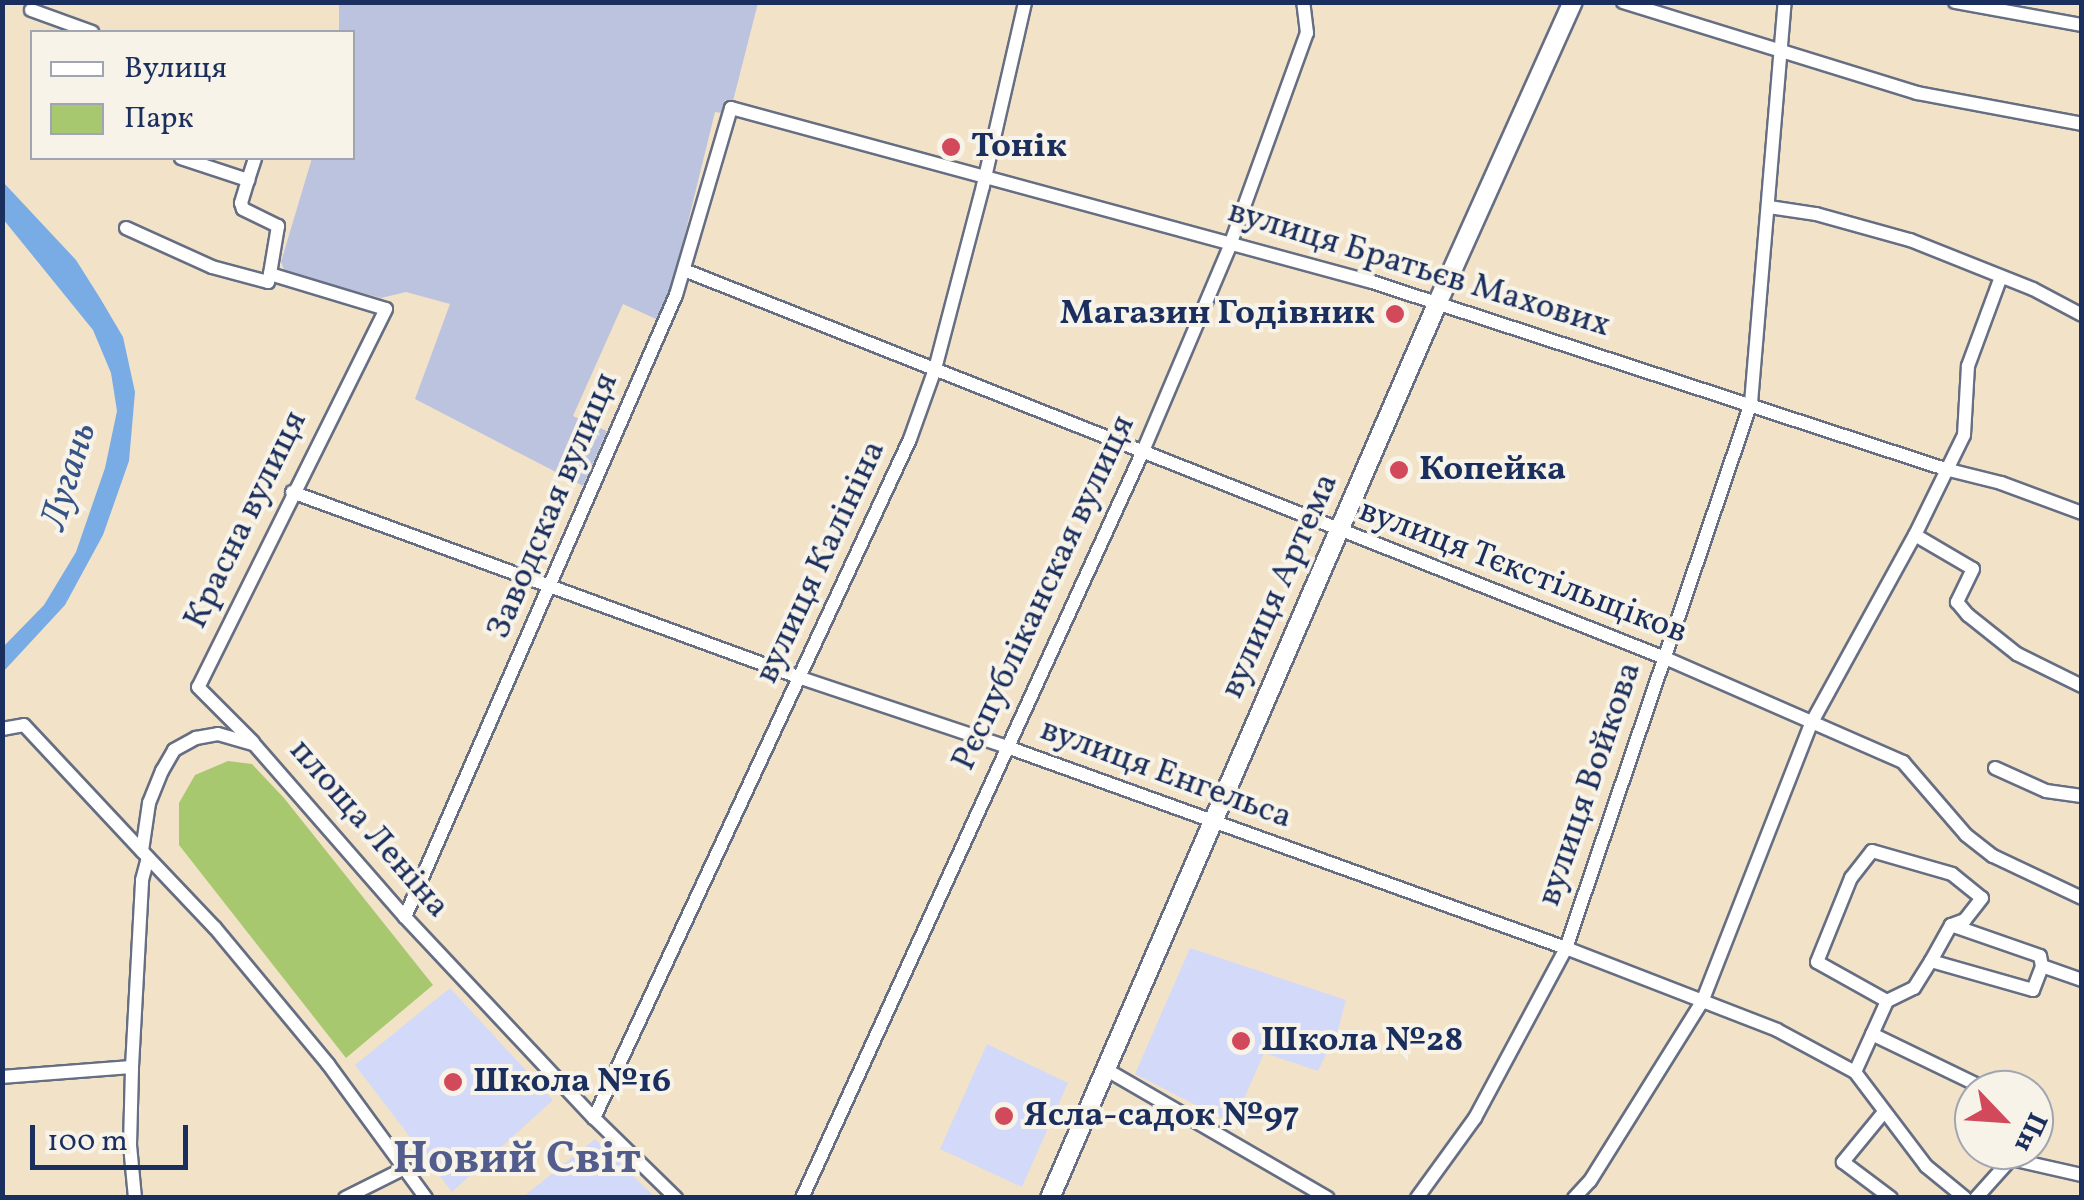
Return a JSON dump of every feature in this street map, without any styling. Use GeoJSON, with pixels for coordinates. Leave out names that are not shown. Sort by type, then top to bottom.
{"type":"FeatureCollection","features":[{"type":"Feature","properties":{"kind":"street","name":"вулиця Калініна"},"geometry":{"type":"LineString","coordinates":[[594,1118],[910,439],[935,368],[986,176],[1025,2]]}},
{"type":"Feature","properties":{"kind":"street","name":"Рєспубліканская вулиця"},"geometry":{"type":"LineString","coordinates":[[802,1198],[1143,452],[1232,242],[1307,33],[1303,2]]}},
{"type":"Feature","properties":{"kind":"street","name":"вулиця Артема"},"geometry":{"type":"LineString","coordinates":[[1050,1198],[1437,304],[1573,2]]}},
{"type":"Feature","properties":{"kind":"street"},"geometry":{"type":"LineString","coordinates":[[1623,2],[1918,94],[2082,124]]}},
{"type":"Feature","properties":{"kind":"street","name":"вулиця Войкова"},"geometry":{"type":"LineString","coordinates":[[1417,1198],[1475,1118],[1566,948],[1751,404],[1785,2]]}},
{"type":"Feature","properties":{"kind":"street"},"geometry":{"type":"LineString","coordinates":[[1956,2],[2082,25]]}},
{"type":"Feature","properties":{"kind":"street"},"geometry":{"type":"LineString","coordinates":[[31,10],[86,30]]}},
{"type":"Feature","properties":{"kind":"street","name":"вулиця Братьєв Махових"},"geometry":{"type":"LineString","coordinates":[[731,108],[1232,242],[1437,304],[1945,469],[2001,483],[2082,513]]}},
{"type":"Feature","properties":{"kind":"street","name":"Заводская вулиця"},"geometry":{"type":"LineString","coordinates":[[404,917],[552,589],[684,270],[731,108]]}},
{"type":"Feature","properties":{"kind":"street"},"geometry":{"type":"LineString","coordinates":[[188,160],[248,180]]}},
{"type":"Feature","properties":{"kind":"street"},"geometry":{"type":"LineString","coordinates":[[126,228],[212,267],[268,282],[278,226],[243,209],[240,203],[254,160]]}},
{"type":"Feature","properties":{"kind":"street"},"geometry":{"type":"LineString","coordinates":[[1769,208],[1816,214],[1910,240],[2082,315]]}},
{"type":"Feature","properties":{"kind":"street","name":"вулиця Тєкстільщіков"},"geometry":{"type":"LineString","coordinates":[[684,270],[1665,658],[1903,762],[1966,835],[1993,856],[2082,898]]}},
{"type":"Feature","properties":{"kind":"street","name":"Красна вулиця"},"geometry":{"type":"LineString","coordinates":[[254,744],[198,687],[386,309],[270,274]]}},
{"type":"Feature","properties":{"kind":"street"},"geometry":{"type":"LineString","coordinates":[[1574,1198],[1590,1182],[1702,1002],[1812,722],[1915,535],[1964,435],[1968,366],[2001,277]]}},
{"type":"Feature","properties":{"kind":"street","name":"вулиця Енгельса"},"geometry":{"type":"LineString","coordinates":[[292,492],[552,589],[1566,948],[1777,1030],[1854,1072],[1926,1166],[1949,1192],[1965,1198]]}},
{"type":"Feature","properties":{"kind":"street"},"geometry":{"type":"LineString","coordinates":[[1915,535],[1973,569],[1957,602],[1968,615],[2017,654],[2082,686]]}},
{"type":"Feature","properties":{"kind":"street"},"geometry":{"type":"LineString","coordinates":[[2,728],[24,726],[215,928],[328,1064],[426,1198]]}},
{"type":"Feature","properties":{"kind":"street","name":"площа Леніна"},"geometry":{"type":"LineString","coordinates":[[135,1198],[130,1145],[132,1066],[149,804],[174,750],[196,738],[218,734],[254,744],[404,917],[594,1118],[676,1198]]}},
{"type":"Feature","properties":{"kind":"street"},"geometry":{"type":"LineString","coordinates":[[1996,768],[2046,791],[2082,796]]}},
{"type":"Feature","properties":{"kind":"street"},"geometry":{"type":"LineString","coordinates":[[1854,1072],[1887,1001],[1914,988],[1951,925],[1965,920],[1982,898],[1952,874],[1872,850],[1852,878],[1817,962],[1887,1001]]}},
{"type":"Feature","properties":{"kind":"street"},"geometry":{"type":"LineString","coordinates":[[1931,961],[2032,990],[2042,966],[2040,956],[1951,925]]}},
{"type":"Feature","properties":{"kind":"street"},"geometry":{"type":"LineString","coordinates":[[2042,966],[2082,980]]}},
{"type":"Feature","properties":{"kind":"street"},"geometry":{"type":"LineString","coordinates":[[1872,1034],[1954,1074]]}},
{"type":"Feature","properties":{"kind":"street"},"geometry":{"type":"LineString","coordinates":[[2,1077],[132,1066]]}},
{"type":"Feature","properties":{"kind":"street"},"geometry":{"type":"LineString","coordinates":[[1107,1070],[1328,1198]]}},
{"type":"Feature","properties":{"kind":"street"},"geometry":{"type":"LineString","coordinates":[[1884,1112],[1843,1162],[1891,1198]]}},
{"type":"Feature","properties":{"kind":"street"},"geometry":{"type":"LineString","coordinates":[[2054,1167],[2082,1175]]}},
{"type":"Feature","properties":{"kind":"street"},"geometry":{"type":"LineString","coordinates":[[345,1198],[405,1168]]}},
{"type":"Feature","properties":{"kind":"street"},"geometry":{"type":"LineString","coordinates":[[1976,1198],[1998,1170]]}},
{"type":"Feature","properties":{"kind":"shaded area"},"geometry":{"type":"Polygon","coordinates":[[[339,3],[758,3],[733,101],[725,100],[722,113],[715,112],[673,283],[656,319],[623,304],[573,416],[607,431],[583,486],[415,399],[450,304],[406,292],[381,298],[285,272],[281,262],[311,160],[355,160],[355,30],[339,30],[339,3]]]}},
{"type":"Feature","properties":{"kind":"shaded area","name":"Школа №28"},"geometry":{"type":"Polygon","coordinates":[[[1190,948],[1346,1000],[1338,1030],[1318,1071],[1264,1053],[1233,1124],[1135,1074],[1190,948]]]}},
{"type":"Feature","properties":{"kind":"shaded area","name":"Школа №16"},"geometry":{"type":"Polygon","coordinates":[[[450,988],[553,1100],[452,1192],[355,1065],[450,988]]]}},
{"type":"Feature","properties":{"kind":"shaded area","name":"Ясла-садок №97"},"geometry":{"type":"Polygon","coordinates":[[[987,1044],[1068,1083],[1022,1187],[940,1149],[987,1044]]]}},
{"type":"Feature","properties":{"kind":"shaded area"},"geometry":{"type":"Polygon","coordinates":[[[595,1139],[655,1197],[523,1197],[595,1139]]]}},
{"type":"Feature","properties":{"kind":"green space"},"geometry":{"type":"Polygon","coordinates":[[[228,761],[252,764],[284,798],[433,985],[346,1058],[179,845],[179,803],[195,775],[228,761]]]}},
{"type":"Feature","properties":{"kind":"water"},"geometry":{"type":"Polygon","coordinates":[[[3,182],[76,260],[100,298],[123,337],[135,392],[129,461],[103,535],[65,605],[3,672],[3,647],[44,605],[76,552],[105,468],[117,411],[111,373],[93,330],[3,219],[3,182]]]}},
{"type":"Feature","properties":{"kind":"place","name":"Тонік"},"geometry":{"type":"Point","coordinates":[951,147]}},
{"type":"Feature","properties":{"kind":"place","name":"Магазин Годівник"},"geometry":{"type":"Point","coordinates":[1395,314]}},
{"type":"Feature","properties":{"kind":"place","name":"Копейка"},"geometry":{"type":"Point","coordinates":[1399,470]}},
{"type":"Feature","properties":{"kind":"place","name":"Школа №28"},"geometry":{"type":"Point","coordinates":[1241,1041]}},
{"type":"Feature","properties":{"kind":"place","name":"Школа №16"},"geometry":{"type":"Point","coordinates":[453,1082]}},
{"type":"Feature","properties":{"kind":"place","name":"Ясла-садок №97"},"geometry":{"type":"Point","coordinates":[1004,1116]}},
{"type":"Feature","properties":{"kind":"district","name":"Новий Світ"},"geometry":{"type":"Point","coordinates":[517,1161]}},
{"type":"Feature","properties":{"kind":"water label","name":"Лугань"},"geometry":{"type":"Point","coordinates":[70,477]}}]}
